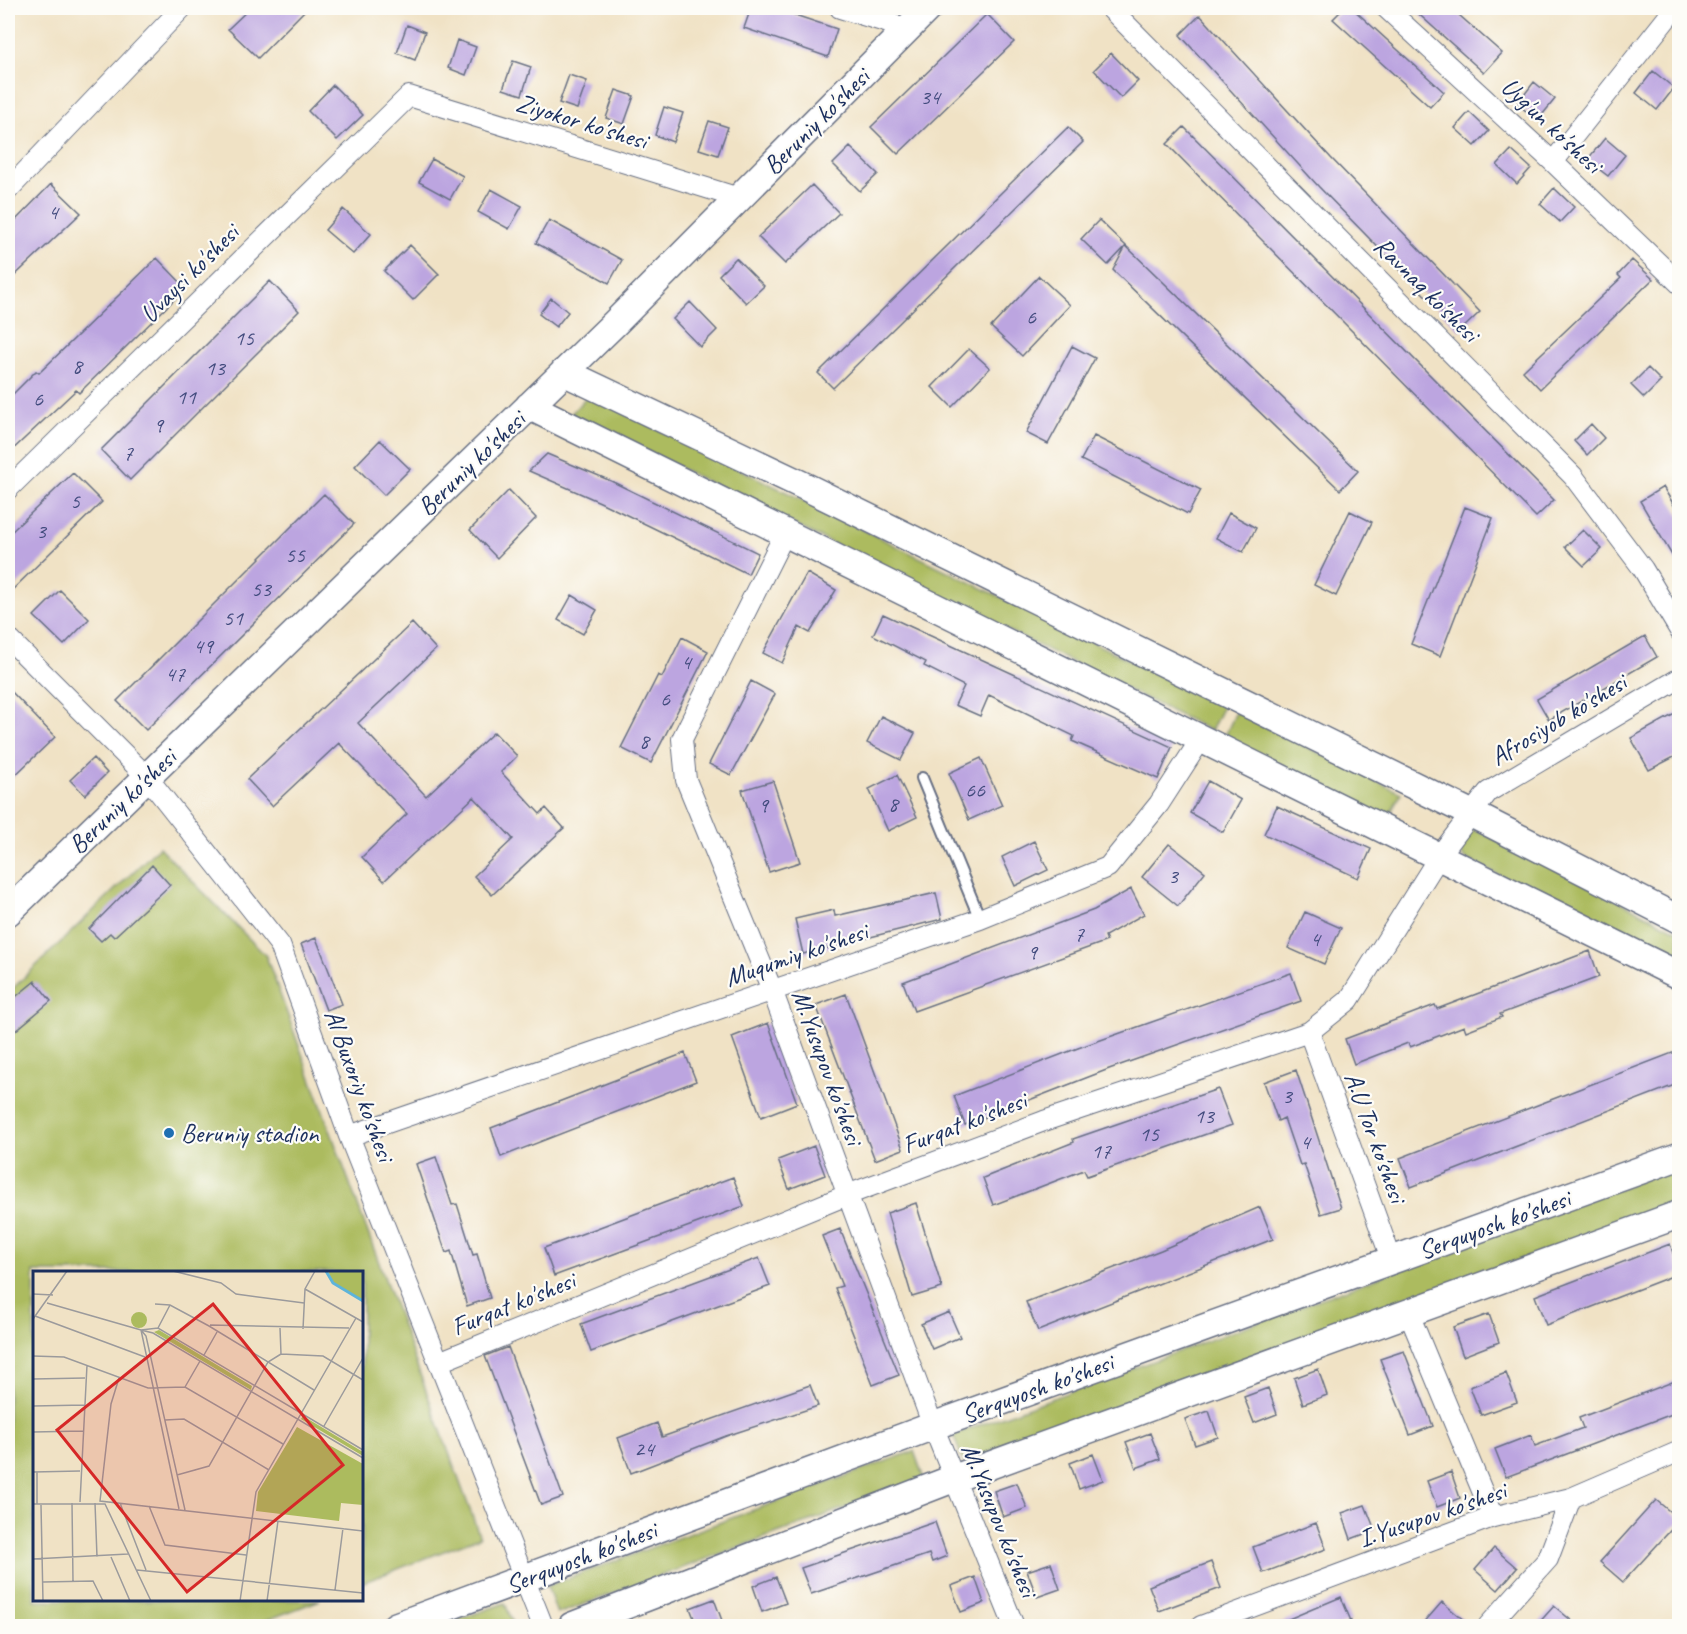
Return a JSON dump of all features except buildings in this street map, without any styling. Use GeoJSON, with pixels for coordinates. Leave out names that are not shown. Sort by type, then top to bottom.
{"type":"FeatureCollection","features":[{"type":"Feature","properties":{"kind":"street"},"geometry":{"type":"LineString","coordinates":[[8,190],[182,8]]}},
{"type":"Feature","properties":{"kind":"street"},"geometry":{"type":"LineString","coordinates":[[840,8],[908,29]]}},
{"type":"Feature","properties":{"kind":"street","name":"Beruniy ko'shesi"},"geometry":{"type":"LineString","coordinates":[[8,912],[564,372],[928,8]]}},
{"type":"Feature","properties":{"kind":"street","name":"Ravnaq ko'shesi"},"geometry":{"type":"LineString","coordinates":[[1110,8],[1573,476],[1644,568],[1680,631]]}},
{"type":"Feature","properties":{"kind":"street","name":"Uyg'un ko'shesi"},"geometry":{"type":"LineString","coordinates":[[1386,8],[1553,162],[1680,284]]}},
{"type":"Feature","properties":{"kind":"street"},"geometry":{"type":"LineString","coordinates":[[1553,162],[1675,8]]}},
{"type":"Feature","properties":{"kind":"street","name":"Ziyokor ko'shesi"},"geometry":{"type":"LineString","coordinates":[[409,96],[739,198]]}},
{"type":"Feature","properties":{"kind":"street","name":"Uvaysi ko'shesi"},"geometry":{"type":"LineString","coordinates":[[8,489],[409,96]]}},
{"type":"Feature","properties":{"kind":"street"},"geometry":{"type":"LineString","coordinates":[[564,372],[800,484],[1470,813],[1680,920]]}},
{"type":"Feature","properties":{"kind":"street"},"geometry":{"type":"LineString","coordinates":[[529,406],[1440,855],[1680,976]]}},
{"type":"Feature","properties":{"kind":"street","name":"M.Yusupov ko'shesi"},"geometry":{"type":"LineString","coordinates":[[785,532],[682,739],[686,780],[772,990],[933,1426],[1014,1626]]}},
{"type":"Feature","properties":{"kind":"street","name":"Al Buxoriy ko'shesi"},"geometry":{"type":"LineString","coordinates":[[8,638],[147,777],[280,945],[349,1136],[543,1626]]}},
{"type":"Feature","properties":{"kind":"street","name":"Afrosiyob ko'shesi"},"geometry":{"type":"LineString","coordinates":[[1440,855],[1488,792],[1680,678]]}},
{"type":"Feature","properties":{"kind":"street","name":"Muqumiy ko'shesi"},"geometry":{"type":"LineString","coordinates":[[349,1136],[980,919],[1108,867],[1159,804],[1201,739]]}},
{"type":"Feature","properties":{"kind":"street","name":"Furqat ko'shesi"},"geometry":{"type":"LineString","coordinates":[[439,1362],[847,1195],[1044,1121],[1309,1032],[1349,1000],[1440,855]]}},
{"type":"Feature","properties":{"kind":"street","name":"A.U Tor ko'shesi"},"geometry":{"type":"LineString","coordinates":[[1309,1032],[1392,1261]]}},
{"type":"Feature","properties":{"kind":"street","name":"Serquyosh ko'shesi"},"geometry":{"type":"LineString","coordinates":[[396,1626],[933,1426],[1680,1156]]}},
{"type":"Feature","properties":{"kind":"street"},"geometry":{"type":"LineString","coordinates":[[572,1626],[955,1478],[1680,1214]]}},
{"type":"Feature","properties":{"kind":"street"},"geometry":{"type":"LineString","coordinates":[[1409,1314],[1493,1517]]}},
{"type":"Feature","properties":{"kind":"street","name":"I.Yusupov ko'shesi"},"geometry":{"type":"LineString","coordinates":[[1201,1626],[1493,1517],[1571,1498],[1680,1451]]}},
{"type":"Feature","properties":{"kind":"street"},"geometry":{"type":"LineString","coordinates":[[1488,1626],[1548,1559],[1571,1498]]}},
{"type":"Feature","properties":{"kind":"lane"},"geometry":{"type":"LineString","coordinates":[[922,778],[980,919]]}},
{"type":"Feature","properties":{"kind":"green space"},"geometry":{"type":"Polygon","coordinates":[[[588,395],[1223,706],[1211,731],[571,414],[588,395]]]}},
{"type":"Feature","properties":{"kind":"green space"},"geometry":{"type":"Polygon","coordinates":[[[1236,712],[1401,793],[1387,820],[1224,738],[1236,712]]]}},
{"type":"Feature","properties":{"kind":"green space"},"geometry":{"type":"Polygon","coordinates":[[[1471,830],[1479,831],[1679,931],[1679,964],[1464,858],[1461,847],[1463,840],[1471,830]]]}},
{"type":"Feature","properties":{"kind":"green space","name":"Beruniy stadion"},"geometry":{"type":"Polygon","coordinates":[[[159,847],[266,956],[480,1537],[363,1583],[363,1271],[33,1271],[33,1601],[317,1601],[251,1626],[8,1626],[8,993],[159,847]]]}},
{"type":"Feature","properties":{"kind":"green space"},"geometry":{"type":"Polygon","coordinates":[[[1679,1166],[1679,1202],[964,1463],[953,1435],[1679,1166]]]}},
{"type":"Feature","properties":{"kind":"green space"},"geometry":{"type":"Polygon","coordinates":[[[914,1451],[924,1479],[557,1614],[547,1586],[914,1451]]]}},
{"type":"Feature","properties":{"kind":"green space"},"geometry":{"type":"Polygon","coordinates":[[[505,1603],[514,1626],[440,1626],[505,1603]]]}},
{"type":"Feature","properties":{"kind":"place","name":"Beruniy stadion"},"geometry":{"type":"Point","coordinates":[169,1133]}}]}
